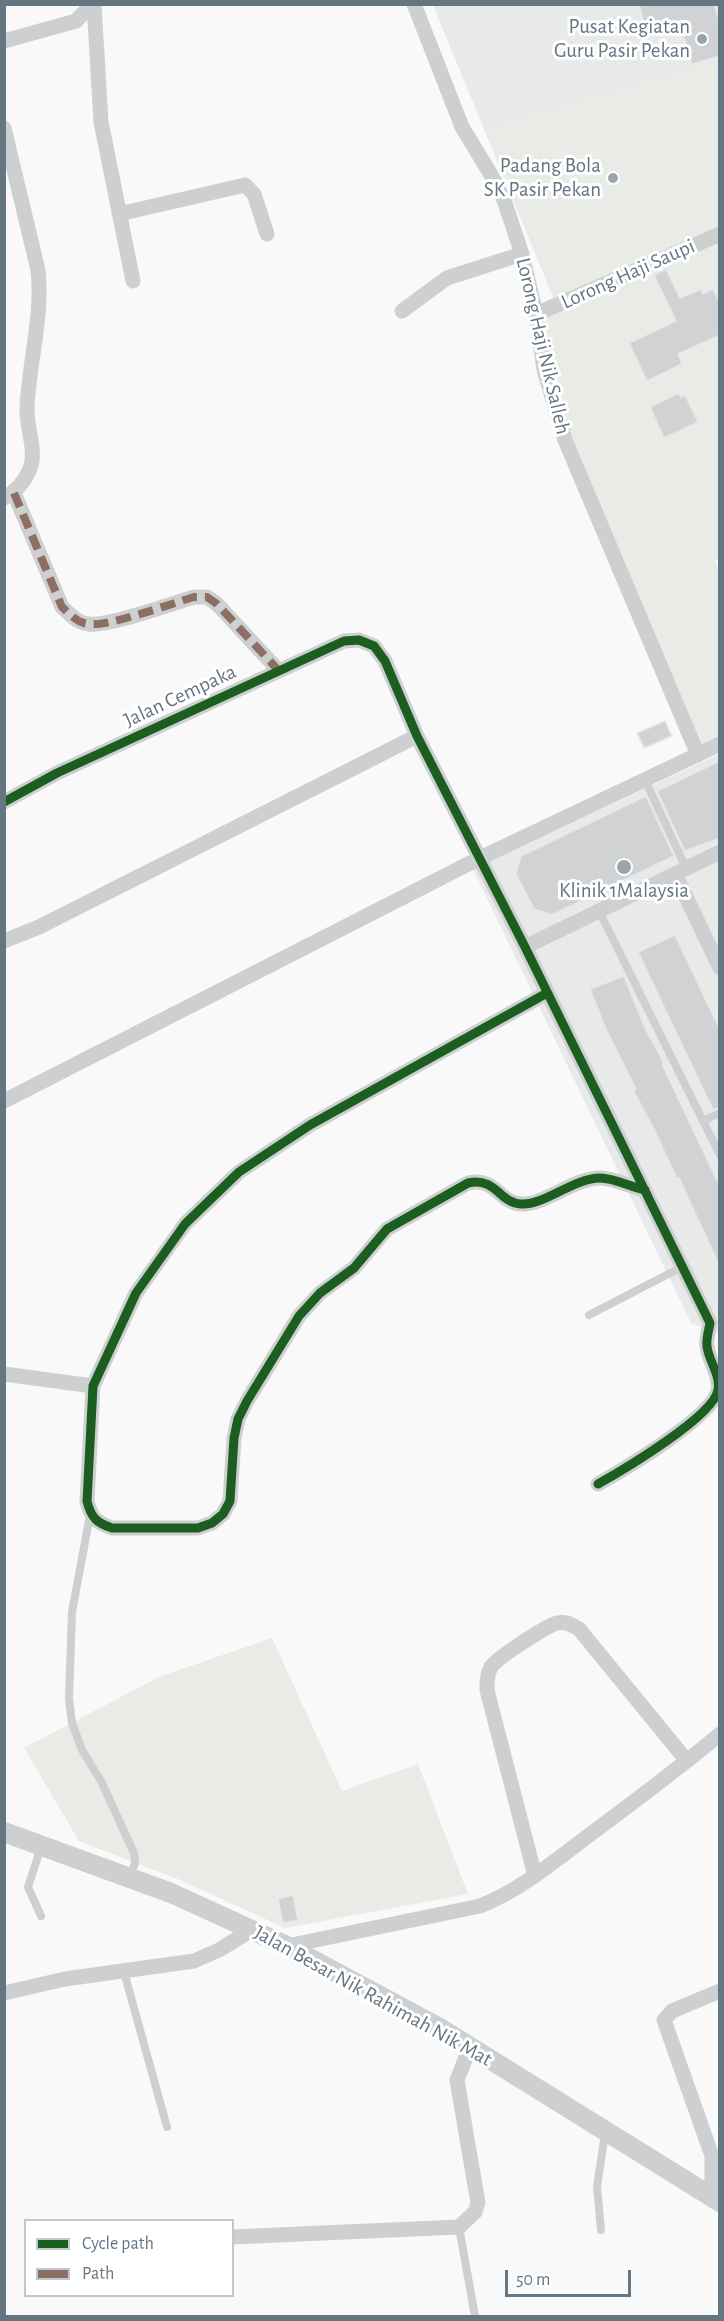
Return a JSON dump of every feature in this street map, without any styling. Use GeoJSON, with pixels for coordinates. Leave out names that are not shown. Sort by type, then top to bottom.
{"type":"FeatureCollection","features":[{"type":"Feature","properties":{"kind":"street"},"geometry":{"type":"LineString","coordinates":[[5,39],[76,21],[93,4]]}},
{"type":"Feature","properties":{"kind":"street"},"geometry":{"type":"LineString","coordinates":[[93,4],[99,110],[133,281]]}},
{"type":"Feature","properties":{"kind":"street","name":"Lorong Haji Nik Salleh"},"geometry":{"type":"LineString","coordinates":[[414,4],[462,127],[493,177],[504,200],[522,254],[536,314],[544,370],[565,440],[698,755]]}},
{"type":"Feature","properties":{"kind":"street"},"geometry":{"type":"LineString","coordinates":[[4,128],[38,270],[40,290],[27,407],[27,427],[33,455],[29,471],[9,495],[62,607],[76,620],[90,625],[194,597],[207,597],[217,604],[279,671]]}},
{"type":"Feature","properties":{"kind":"street"},"geometry":{"type":"LineString","coordinates":[[119,214],[245,186],[254,194],[267,234]]}},
{"type":"Feature","properties":{"kind":"street","name":"Lorong Haji Saupi"},"geometry":{"type":"LineString","coordinates":[[536,314],[720,234]]}},
{"type":"Feature","properties":{"kind":"street"},"geometry":{"type":"LineString","coordinates":[[402,311],[447,278],[522,254]]}},
{"type":"Feature","properties":{"kind":"street","name":"Jalan Cempaka"},"geometry":{"type":"LineString","coordinates":[[4,801],[57,772],[344,641],[359,639],[374,646],[386,661],[417,736]]}},
{"type":"Feature","properties":{"kind":"street"},"geometry":{"type":"LineString","coordinates":[[4,941],[39,927],[417,736],[478,860],[525,947],[682,1267],[715,1320],[706,1344],[717,1378],[718,1390],[713,1403],[652,1451],[598,1484]]}},
{"type":"Feature","properties":{"kind":"street"},"geometry":{"type":"LineString","coordinates":[[4,1101],[478,860],[720,744]]}},
{"type":"Feature","properties":{"kind":"street"},"geometry":{"type":"LineString","coordinates":[[525,947],[720,852]]}},
{"type":"Feature","properties":{"kind":"street"},"geometry":{"type":"LineString","coordinates":[[680,871],[720,968]]}},
{"type":"Feature","properties":{"kind":"street"},"geometry":{"type":"LineString","coordinates":[[547,993],[310,1125],[239,1172],[185,1224],[136,1293],[93,1386],[87,1501],[90,1515],[100,1524],[112,1528],[198,1528],[212,1523],[223,1515],[231,1501],[234,1438],[238,1419],[247,1401],[303,1310],[320,1293],[354,1268],[387,1229],[468,1183],[480,1181],[492,1185],[510,1201],[521,1204],[532,1202],[582,1181],[602,1178],[645,1190]]}},
{"type":"Feature","properties":{"kind":"street"},"geometry":{"type":"LineString","coordinates":[[4,1374],[93,1386]]}},
{"type":"Feature","properties":{"kind":"street"},"geometry":{"type":"LineString","coordinates":[[535,1876],[488,1690],[487,1677],[491,1667],[500,1658],[549,1627],[559,1622],[569,1623],[579,1629],[687,1761]]}},
{"type":"Feature","properties":{"kind":"street"},"geometry":{"type":"LineString","coordinates":[[287,1946],[480,1906],[502,1897],[535,1876],[720,1734]]}},
{"type":"Feature","properties":{"kind":"street","name":"Jalan Besar Nik Rahimah Nik Mat"},"geometry":{"type":"LineString","coordinates":[[4,1832],[171,1893],[287,1946],[470,2047],[716,2199]]}},
{"type":"Feature","properties":{"kind":"street"},"geometry":{"type":"LineString","coordinates":[[4,1993],[65,1979],[194,1961],[219,1950],[253,1929]]}},
{"type":"Feature","properties":{"kind":"street"},"geometry":{"type":"LineString","coordinates":[[716,2199],[712,2156],[664,2020],[672,2011],[720,1991]]}},
{"type":"Feature","properties":{"kind":"street"},"geometry":{"type":"LineString","coordinates":[[234,2237],[459,2227],[475,2212],[478,2203],[457,2084],[458,2074],[470,2047]]}},
{"type":"Feature","properties":{"kind":"lane"},"geometry":{"type":"LineString","coordinates":[[645,780],[680,871]]}},
{"type":"Feature","properties":{"kind":"lane"},"geometry":{"type":"LineString","coordinates":[[599,911],[720,1155]]}},
{"type":"Feature","properties":{"kind":"lane"},"geometry":{"type":"LineString","coordinates":[[703,1121],[720,1113]]}},
{"type":"Feature","properties":{"kind":"lane"},"geometry":{"type":"LineString","coordinates":[[590,1315],[682,1267]]}},
{"type":"Feature","properties":{"kind":"lane"},"geometry":{"type":"LineString","coordinates":[[90,1515],[72,1612],[69,1699],[72,1723],[82,1749],[101,1781],[134,1853],[135,1863],[130,1878]]}},
{"type":"Feature","properties":{"kind":"lane"},"geometry":{"type":"LineString","coordinates":[[41,1916],[28,1887],[42,1845]]}},
{"type":"Feature","properties":{"kind":"lane"},"geometry":{"type":"LineString","coordinates":[[124,1972],[166,2127]]}},
{"type":"Feature","properties":{"kind":"lane"},"geometry":{"type":"LineString","coordinates":[[601,2230],[597,2187],[605,2131]]}},
{"type":"Feature","properties":{"kind":"lane"},"geometry":{"type":"LineString","coordinates":[[459,2227],[475,2316]]}},
{"type":"Feature","properties":{"kind":"shaded area"},"geometry":{"type":"Polygon","coordinates":[[[433,5],[719,5],[719,228],[555,302],[433,5]]]}},
{"type":"Feature","properties":{"kind":"shaded area","name":"Padang Bola SK Pasir Pekan"},"geometry":{"type":"Polygon","coordinates":[[[719,62],[719,227],[558,297],[484,129],[719,62]]]}},
{"type":"Feature","properties":{"kind":"shaded area"},"geometry":{"type":"Polygon","coordinates":[[[719,234],[720,559],[715,561],[720,570],[720,744],[698,755],[565,440],[536,314],[719,234]]]}},
{"type":"Feature","properties":{"kind":"shaded area"},"geometry":{"type":"Polygon","coordinates":[[[719,754],[719,1334],[691,1323],[473,869],[719,754]]]}},
{"type":"Feature","properties":{"kind":"shaded area"},"geometry":{"type":"Polygon","coordinates":[[[272,1638],[342,1791],[418,1764],[468,1894],[285,1928],[180,1880],[79,1841],[24,1748],[159,1677],[272,1638]]]}},
{"type":"Feature","properties":{"kind":"building","name":"Pusat Kegiatan Guru Pasir Pekan"},"geometry":{"type":"Polygon","coordinates":[[[639,4],[714,4],[720,23],[720,56],[692,64],[680,24],[646,32],[639,4]]]}},
{"type":"Feature","properties":{"kind":"building"},"geometry":{"type":"Polygon","coordinates":[[[666,269],[680,298],[701,289],[703,294],[713,289],[720,303],[720,335],[678,354],[682,364],[647,381],[629,343],[676,321],[654,275],[666,269]]]}},
{"type":"Feature","properties":{"kind":"building"},"geometry":{"type":"Polygon","coordinates":[[[679,393],[681,397],[685,395],[698,422],[664,438],[650,407],[679,393]]]}},
{"type":"Feature","properties":{"kind":"building"},"geometry":{"type":"Polygon","coordinates":[[[665,721],[672,736],[644,748],[637,733],[665,721]]]}},
{"type":"Feature","properties":{"kind":"building"},"geometry":{"type":"Polygon","coordinates":[[[720,761],[720,838],[685,851],[657,791],[720,761]]]}},
{"type":"Feature","properties":{"kind":"building"},"geometry":{"type":"Polygon","coordinates":[[[646,796],[674,856],[552,915],[534,909],[516,874],[521,856],[646,796]]]}},
{"type":"Feature","properties":{"kind":"building"},"geometry":{"type":"Polygon","coordinates":[[[675,935],[720,1030],[720,1107],[713,1110],[638,952],[675,935]]]}},
{"type":"Feature","properties":{"kind":"building"},"geometry":{"type":"Polygon","coordinates":[[[624,976],[645,1028],[664,1063],[662,1064],[720,1187],[720,1267],[679,1178],[677,1179],[633,1090],[636,1089],[606,1029],[590,989],[624,976]]]}},
{"type":"Feature","properties":{"kind":"building"},"geometry":{"type":"Polygon","coordinates":[[[293,1895],[298,1920],[283,1923],[278,1899],[293,1895]]]}},
{"type":"Feature","properties":{"kind":"marked path"},"geometry":{"type":"LineString","coordinates":[[14,493],[62,607],[71,616],[85,623],[98,624],[141,614],[194,597],[207,597],[217,604],[279,671]]}},
{"type":"Feature","properties":{"kind":"cycle path"},"geometry":{"type":"LineString","coordinates":[[4,802],[57,773],[344,641],[359,640],[374,646],[385,661],[417,736],[525,947],[710,1323],[707,1346],[718,1384],[713,1401],[701,1414],[666,1441],[598,1484]]}},
{"type":"Feature","properties":{"kind":"cycle path"},"geometry":{"type":"LineString","coordinates":[[547,993],[310,1125],[239,1172],[185,1224],[136,1293],[93,1386],[87,1501],[90,1512],[99,1522],[112,1528],[198,1528],[212,1523],[223,1514],[230,1501],[234,1438],[238,1419],[247,1401],[299,1316],[320,1293],[354,1268],[387,1229],[468,1183],[485,1184],[514,1203],[521,1204],[539,1201],[590,1179],[611,1179],[645,1190]]}},
{"type":"Feature","properties":{"kind":"place","name":"Pusat Kegiatan Guru Pasir Pekan"},"geometry":{"type":"Point","coordinates":[702,39]}},
{"type":"Feature","properties":{"kind":"place","name":"Padang Bola SK Pasir Pekan"},"geometry":{"type":"Point","coordinates":[613,178]}},
{"type":"Feature","properties":{"kind":"place","name":"Klinik 1Malaysia"},"geometry":{"type":"Point","coordinates":[624,867]}}]}
